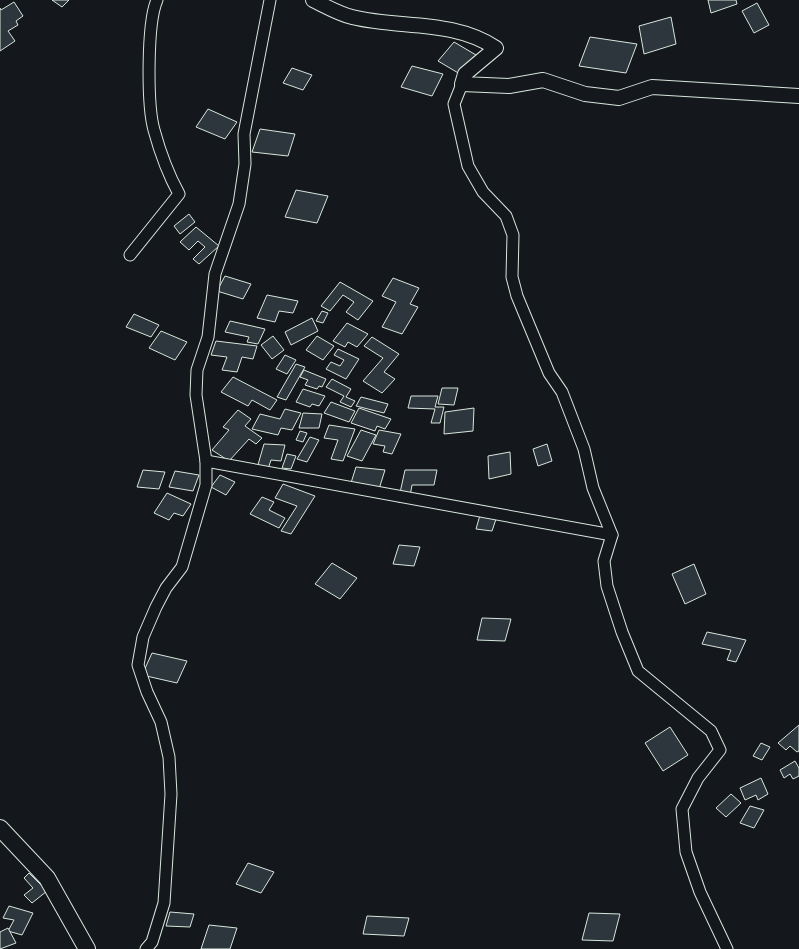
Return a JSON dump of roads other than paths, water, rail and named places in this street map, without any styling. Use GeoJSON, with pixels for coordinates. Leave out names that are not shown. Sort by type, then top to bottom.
{"type":"FeatureCollection","features":[{"type":"Feature","properties":{"kind":"main road"},"geometry":{"type":"LineString","coordinates":[[0,828],[47,878],[88,949]]}},
{"type":"Feature","properties":{"kind":"street"},"geometry":{"type":"LineString","coordinates":[[130,254],[179,194],[171,178],[154,128],[149,56],[153,10],[158,0]]}},
{"type":"Feature","properties":{"kind":"street"},"geometry":{"type":"LineString","coordinates":[[146,949],[152,942],[164,903],[171,794],[169,757],[161,722],[147,692],[138,665],[144,637],[156,606],[166,588],[182,567],[206,485],[206,461],[196,394],[197,370],[208,337],[215,274],[227,234],[239,204],[245,164],[244,134],[270,0]]}},
{"type":"Feature","properties":{"kind":"street"},"geometry":{"type":"LineString","coordinates":[[313,0],[351,17],[453,29],[480,37],[496,48],[465,74],[454,104],[468,166],[483,192],[506,216],[513,234],[512,277],[517,296],[549,373],[562,392],[584,449],[593,488],[612,535],[604,561],[607,586],[622,632],[638,671],[712,731],[720,750],[698,778],[682,809],[686,852],[700,892],[727,949]]}},
{"type":"Feature","properties":{"kind":"street"},"geometry":{"type":"LineString","coordinates":[[462,84],[508,86],[543,80],[585,94],[619,98],[652,87],[799,96]]}},
{"type":"Feature","properties":{"kind":"street"},"geometry":{"type":"LineString","coordinates":[[206,461],[612,535]]}}]}
